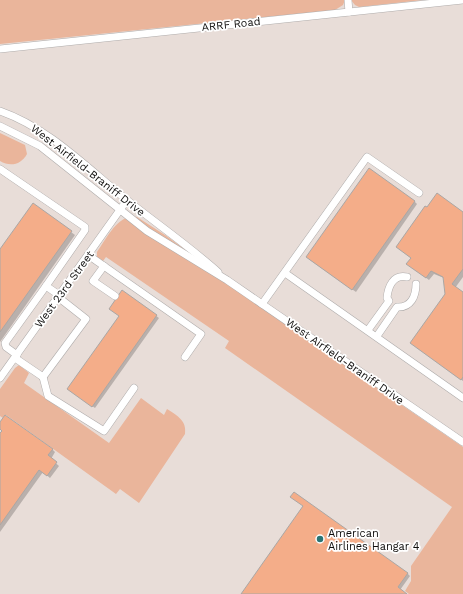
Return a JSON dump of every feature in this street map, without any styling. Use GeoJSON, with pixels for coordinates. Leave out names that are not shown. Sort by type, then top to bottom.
{"type":"FeatureCollection","features":[{"type":"Feature","properties":{"kind":"street"},"geometry":{"type":"LineString","coordinates":[[348,0],[349,12]]}},
{"type":"Feature","properties":{"kind":"street","name":"ARRF Road"},"geometry":{"type":"LineString","coordinates":[[0,49],[463,0]]}},
{"type":"Feature","properties":{"kind":"street","name":"West Airfield-Braniff Drive"},"geometry":{"type":"LineString","coordinates":[[0,111],[22,120],[66,150],[127,200],[202,257],[227,280]]}},
{"type":"Feature","properties":{"kind":"street","name":"West Airfield-Braniff Drive"},"geometry":{"type":"LineString","coordinates":[[0,126],[40,146],[147,231],[227,280],[463,442]]}},
{"type":"Feature","properties":{"kind":"street"},"geometry":{"type":"LineString","coordinates":[[262,304],[367,157],[419,193]]}},
{"type":"Feature","properties":{"kind":"street"},"geometry":{"type":"LineString","coordinates":[[0,169],[85,227],[85,230],[5,343],[6,347],[43,378],[48,396],[104,431],[134,388]]}},
{"type":"Feature","properties":{"kind":"street","name":"West 23rd Street"},"geometry":{"type":"LineString","coordinates":[[0,378],[127,200]]}},
{"type":"Feature","properties":{"kind":"street"},"geometry":{"type":"LineString","coordinates":[[88,255],[201,334],[185,357]]}},
{"type":"Feature","properties":{"kind":"street"},"geometry":{"type":"LineString","coordinates":[[104,266],[94,281],[115,296]]}},
{"type":"Feature","properties":{"kind":"street"},"geometry":{"type":"LineString","coordinates":[[285,273],[377,336],[463,398]]}},
{"type":"Feature","properties":{"kind":"street"},"geometry":{"type":"LineString","coordinates":[[368,330],[389,301],[387,298],[390,285],[396,278],[402,276],[406,278]]}},
{"type":"Feature","properties":{"kind":"street"},"geometry":{"type":"LineString","coordinates":[[377,336],[397,307],[402,307],[411,302],[416,293],[416,284]]}},
{"type":"Feature","properties":{"kind":"street"},"geometry":{"type":"LineString","coordinates":[[43,378],[86,319],[46,286]]}},
{"type":"Feature","properties":{"kind":"shaded area"},"geometry":{"type":"Polygon","coordinates":[[[0,0],[463,0],[463,594],[0,594],[0,0]]]}},
{"type":"Feature","properties":{"kind":"shaded area"},"geometry":{"type":"Polygon","coordinates":[[[0,0],[345,0],[343,5],[335,10],[0,44],[0,0]]]}},
{"type":"Feature","properties":{"kind":"shaded area"},"geometry":{"type":"Polygon","coordinates":[[[351,0],[423,0],[359,7],[351,0]]]}},
{"type":"Feature","properties":{"kind":"shaded area"},"geometry":{"type":"Polygon","coordinates":[[[0,133],[25,145],[27,154],[22,161],[15,164],[8,164],[0,161],[0,133]]]}},
{"type":"Feature","properties":{"kind":"shaded area"},"geometry":{"type":"Polygon","coordinates":[[[131,216],[137,217],[165,235],[358,375],[463,447],[463,594],[409,594],[405,591],[411,581],[411,566],[452,507],[225,348],[229,341],[106,257],[103,261],[97,257],[97,252],[111,231],[120,221],[131,216]]]}},
{"type":"Feature","properties":{"kind":"shaded area"},"geometry":{"type":"Polygon","coordinates":[[[19,365],[29,373],[24,383],[109,443],[141,398],[164,415],[167,409],[181,419],[185,426],[185,434],[139,503],[120,489],[116,494],[6,415],[3,418],[0,416],[0,389],[15,368],[19,365]]]}},
{"type":"Feature","properties":{"kind":"building"},"geometry":{"type":"Polygon","coordinates":[[[369,168],[415,201],[352,290],[306,257],[369,168]]]}},
{"type":"Feature","properties":{"kind":"building"},"geometry":{"type":"Polygon","coordinates":[[[437,193],[463,212],[463,269],[452,284],[463,292],[463,377],[461,380],[410,343],[445,294],[443,277],[431,271],[426,278],[406,264],[411,258],[396,247],[425,206],[427,207],[437,193]]]}},
{"type":"Feature","properties":{"kind":"building"},"geometry":{"type":"Polygon","coordinates":[[[33,203],[72,231],[0,332],[0,249],[33,203]]]}},
{"type":"Feature","properties":{"kind":"building"},"geometry":{"type":"Polygon","coordinates":[[[122,290],[157,315],[92,407],[67,389],[119,316],[109,309],[122,290]]]}},
{"type":"Feature","properties":{"kind":"building"},"geometry":{"type":"Polygon","coordinates":[[[5,415],[53,449],[48,455],[57,462],[47,476],[39,470],[0,525],[0,433],[2,431],[0,429],[0,422],[5,415]]]}},
{"type":"Feature","properties":{"kind":"building","name":"American Airlines Hangar 4"},"geometry":{"type":"Polygon","coordinates":[[[294,492],[408,573],[398,587],[407,594],[241,594],[303,506],[290,497],[294,492]]]}},
{"type":"Feature","properties":{"kind":"place","name":"American Airlines Hangar 4"},"geometry":{"type":"Point","coordinates":[320,539]}}]}
